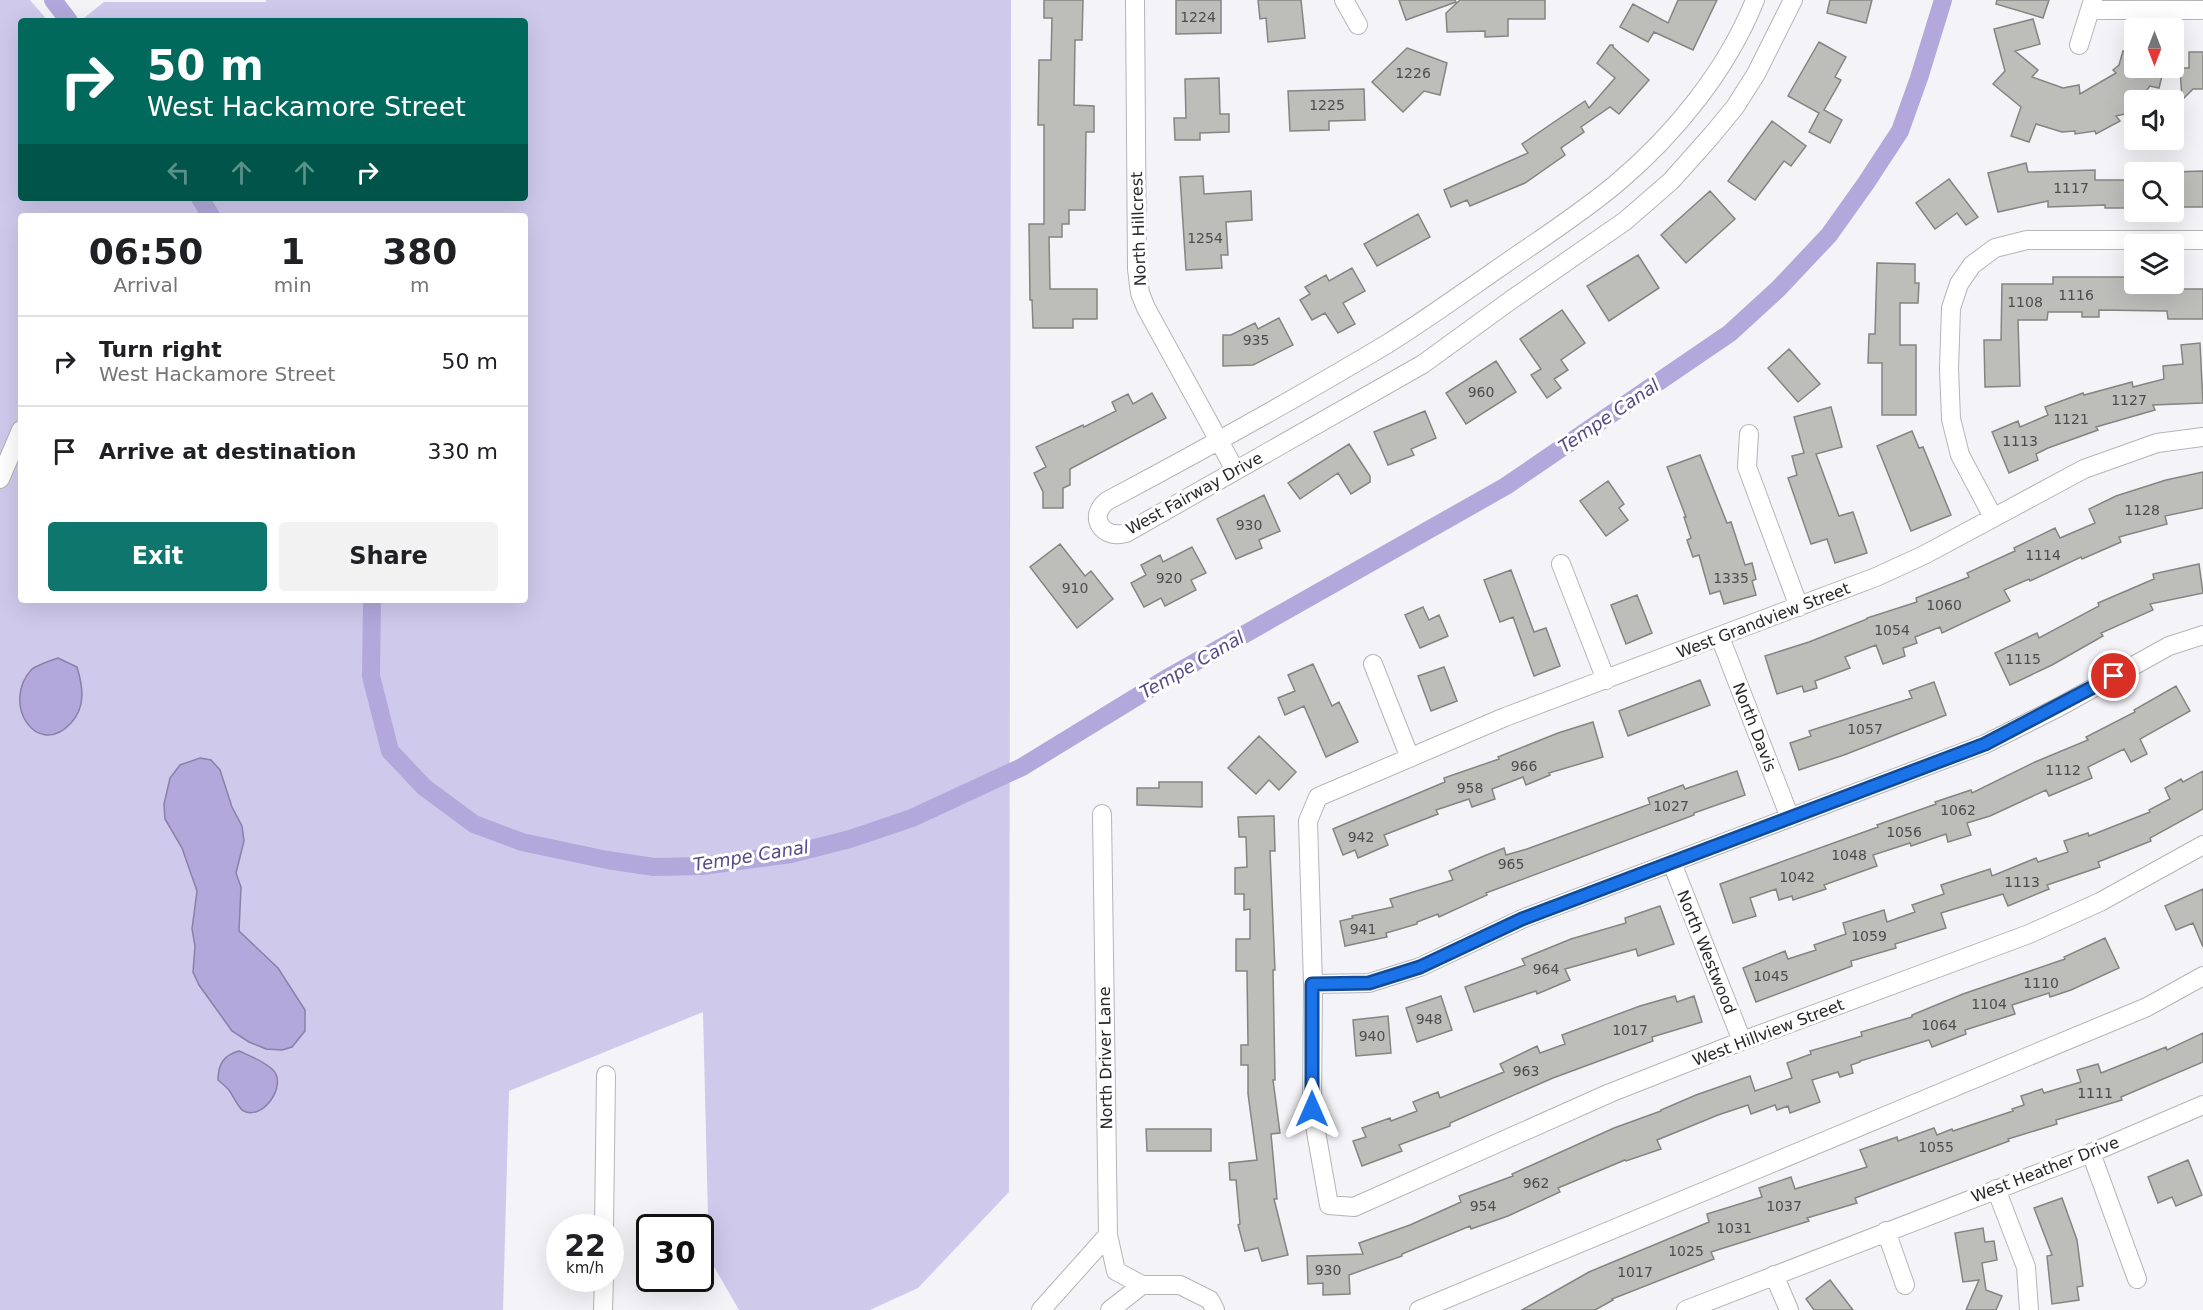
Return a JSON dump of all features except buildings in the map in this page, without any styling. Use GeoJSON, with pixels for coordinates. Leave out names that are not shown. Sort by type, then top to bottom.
{"type":"FeatureCollection","features":[{"type":"Feature","properties":{"kind":"street","name":"North Hillcrest"},"geometry":{"type":"LineString","coordinates":[[1135,0],[1137,269],[1140,293],[1146,309],[1235,470]]}},
{"type":"Feature","properties":{"kind":"street"},"geometry":{"type":"LineString","coordinates":[[1344,0],[1358,24]]}},
{"type":"Feature","properties":{"kind":"street","name":"West Fairway Drive"},"geometry":{"type":"LineString","coordinates":[[1755,0],[1734,43],[1691,107],[1669,133],[1617,183],[1396,338],[1220,441],[1107,501],[1100,506],[1098,516],[1100,525],[1110,534],[1126,533],[1423,364],[1624,221],[1648,202],[1692,158],[1735,107],[1756,74],[1793,0]]}},
{"type":"Feature","properties":{"kind":"street"},"geometry":{"type":"LineString","coordinates":[[2079,45],[2092,5],[2203,10]]}},
{"type":"Feature","properties":{"kind":"street"},"geometry":{"type":"LineString","coordinates":[[1993,517],[1960,455],[1951,419],[1949,369],[1951,309],[1959,284],[1972,265],[1995,248],[2027,240],[2203,240]]}},
{"type":"Feature","properties":{"kind":"street"},"geometry":{"type":"LineString","coordinates":[[1749,434],[1747,467],[1799,607]]}},
{"type":"Feature","properties":{"kind":"street"},"geometry":{"type":"LineString","coordinates":[[0,479],[18,437]]}},
{"type":"Feature","properties":{"kind":"street","name":"West Grandview Street"},"geometry":{"type":"LineString","coordinates":[[1312,984],[1308,821],[1318,797],[1505,717],[1876,577],[1924,555],[2084,469],[2157,443],[2203,437]]}},
{"type":"Feature","properties":{"kind":"street"},"geometry":{"type":"LineString","coordinates":[[1561,564],[1606,680]]}},
{"type":"Feature","properties":{"kind":"street"},"geometry":{"type":"LineString","coordinates":[[1312,984],[1369,983],[1420,967],[1522,919],[1985,744],[2059,707],[2169,646],[2203,635]]}},
{"type":"Feature","properties":{"kind":"street","name":"North Davis"},"geometry":{"type":"LineString","coordinates":[[1720,637],[1790,818]]}},
{"type":"Feature","properties":{"kind":"street"},"geometry":{"type":"LineString","coordinates":[[1373,664],[1410,758]]}},
{"type":"Feature","properties":{"kind":"street","name":"North Driver Lane"},"geometry":{"type":"LineString","coordinates":[[1102,814],[1108,1235],[1116,1271],[1142,1285]]}},
{"type":"Feature","properties":{"kind":"street","name":"West Hillview Street"},"geometry":{"type":"LineString","coordinates":[[1312,984],[1312,1109],[1329,1205],[1354,1208],[1610,1093],[2028,934],[2100,902],[2203,845]]}},
{"type":"Feature","properties":{"kind":"street","name":"North Westwood"},"geometry":{"type":"LineString","coordinates":[[1672,862],[1742,1041]]}},
{"type":"Feature","properties":{"kind":"street"},"geometry":{"type":"LineString","coordinates":[[1419,1310],[2147,1007],[2203,976]]}},
{"type":"Feature","properties":{"kind":"street"},"geometry":{"type":"LineString","coordinates":[[604,1214],[606,1075]]}},
{"type":"Feature","properties":{"kind":"street","name":"West Heather Drive"},"geometry":{"type":"LineString","coordinates":[[1686,1310],[2091,1153],[2203,1105]]}},
{"type":"Feature","properties":{"kind":"street"},"geometry":{"type":"LineString","coordinates":[[2091,1153],[2137,1279]]}},
{"type":"Feature","properties":{"kind":"street"},"geometry":{"type":"LineString","coordinates":[[1996,1189],[2026,1267],[2030,1310]]}},
{"type":"Feature","properties":{"kind":"street"},"geometry":{"type":"LineString","coordinates":[[1886,1231],[1905,1285]]}},
{"type":"Feature","properties":{"kind":"street"},"geometry":{"type":"LineString","coordinates":[[1041,1310],[1108,1235]]}},
{"type":"Feature","properties":{"kind":"street"},"geometry":{"type":"LineString","coordinates":[[1774,1275],[1789,1310]]}},
{"type":"Feature","properties":{"kind":"street"},"geometry":{"type":"LineString","coordinates":[[1110,1310],[1142,1285],[1180,1285],[1213,1305]]}},
{"type":"Feature","properties":{"kind":"street"},"geometry":{"type":"LineString","coordinates":[[603,1310],[604,1292]]}},
{"type":"Feature","properties":{"kind":"shaded area"},"geometry":{"type":"Polygon","coordinates":[[[0,0],[30,0],[45,18],[18,18],[18,201],[528,201],[528,18],[84,18],[104,2],[1011,0],[1009,1192],[918,1288],[870,1310],[739,1310],[714,1267],[714,1214],[708,1214],[703,1012],[509,1091],[503,1310],[0,1310],[0,0]]]}},
{"type":"Feature","properties":{"kind":"shaded area"},"geometry":{"type":"Polygon","coordinates":[[[58,658],[77,667],[82,689],[81,704],[71,723],[58,733],[46,735],[35,731],[27,723],[21,711],[20,697],[23,683],[32,669],[58,658]]]}},
{"type":"Feature","properties":{"kind":"shaded area"},"geometry":{"type":"Polygon","coordinates":[[[200,758],[211,760],[220,770],[232,807],[242,826],[244,841],[236,873],[241,887],[239,931],[278,968],[305,1010],[305,1031],[292,1047],[282,1050],[266,1049],[232,1031],[199,985],[193,972],[195,946],[192,929],[197,891],[182,848],[165,819],[164,804],[170,778],[180,765],[200,758]]]}},
{"type":"Feature","properties":{"kind":"shaded area"},"geometry":{"type":"Polygon","coordinates":[[[239,1051],[265,1064],[273,1070],[277,1077],[275,1093],[271,1100],[265,1107],[250,1113],[242,1110],[229,1090],[218,1080],[219,1069],[223,1061],[229,1055],[239,1051]]]}},
{"type":"Feature","properties":{"kind":"waterway","name":"Tempe Canal"},"geometry":{"type":"LineString","coordinates":[[53,0],[67,18]]}},
{"type":"Feature","properties":{"kind":"waterway","name":"Tempe Canal"},"geometry":{"type":"LineString","coordinates":[[372,603],[371,676],[390,751],[424,787],[474,824],[522,842],[607,860],[654,867],[702,866],[791,854],[850,839],[912,818],[1022,767],[1169,677],[1506,486],[1730,333],[1778,289],[1829,235],[1900,131],[1943,0]]}},
{"type":"Feature","properties":{"kind":"waterway","name":"Tempe Canal"},"geometry":{"type":"LineString","coordinates":[[202,201],[209,213]]}},
{"type":"Feature","properties":{"kind":"route"},"geometry":{"type":"LineString","coordinates":[[1312,1109],[1312,984],[1369,983],[1420,967],[1522,919],[1985,744],[2114,676]]}}]}
